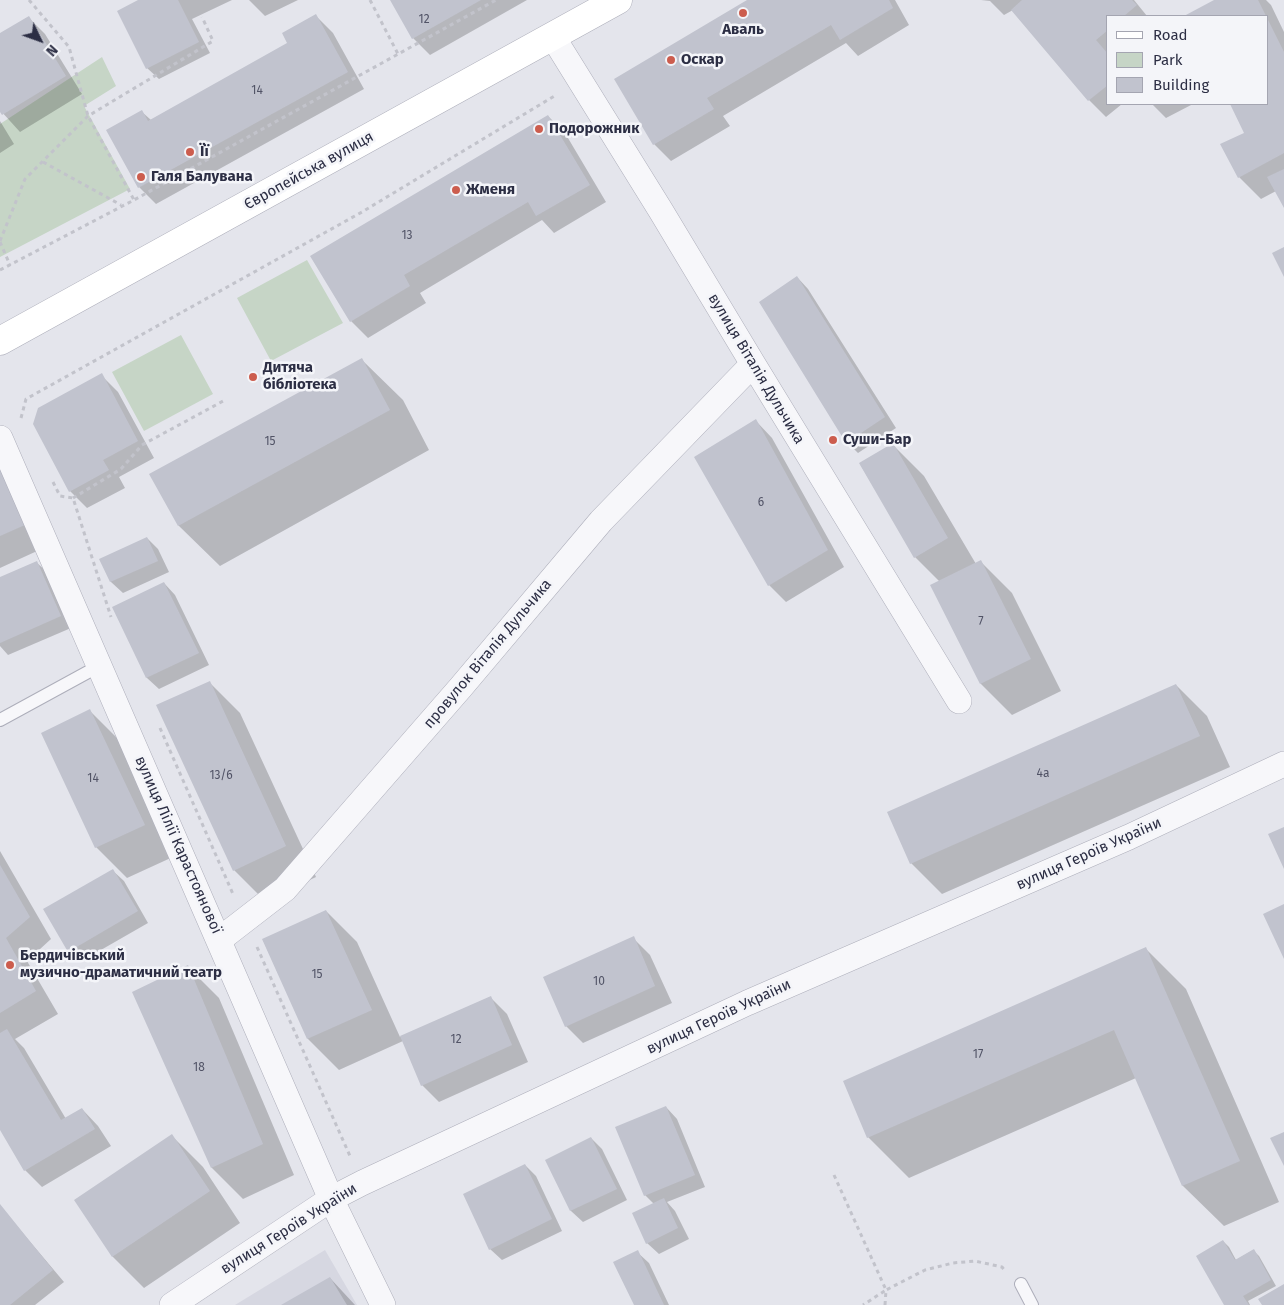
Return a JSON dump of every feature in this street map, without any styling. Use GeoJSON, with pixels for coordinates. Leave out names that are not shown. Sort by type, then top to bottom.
{"type":"FeatureCollection","features":[{"type":"Feature","properties":{"kind":"street","name":"Європейська вулиця"},"geometry":{"type":"LineString","coordinates":[[0,341],[618,0]]}},
{"type":"Feature","properties":{"kind":"street","name":"вулиця Віталія Дульчика"},"geometry":{"type":"LineString","coordinates":[[553,37],[960,701]]}},
{"type":"Feature","properties":{"kind":"street","name":"провулок Віталія Дульчика"},"geometry":{"type":"LineString","coordinates":[[219,940],[285,889],[461,687],[601,521],[753,364]]}},
{"type":"Feature","properties":{"kind":"street","name":"вулиця Лілії Карастоянової"},"geometry":{"type":"LineString","coordinates":[[0,438],[332,1199],[383,1305]]}},
{"type":"Feature","properties":{"kind":"street","name":"вулиця Героїв України"},"geometry":{"type":"LineString","coordinates":[[172,1305],[332,1199],[362,1183],[747,1003],[1129,837],[1284,764]]}},
{"type":"Feature","properties":{"kind":"lane"},"geometry":{"type":"LineString","coordinates":[[0,720],[99,666]]}},
{"type":"Feature","properties":{"kind":"lane"},"geometry":{"type":"LineString","coordinates":[[1020,1284],[1032,1305]]}},
{"type":"Feature","properties":{"kind":"path"},"geometry":{"type":"LineString","coordinates":[[29,0],[69,47],[88,116],[134,200]]}},
{"type":"Feature","properties":{"kind":"path"},"geometry":{"type":"LineString","coordinates":[[370,0],[398,54]]}},
{"type":"Feature","properties":{"kind":"path"},"geometry":{"type":"LineString","coordinates":[[0,270],[134,200],[496,0]]}},
{"type":"Feature","properties":{"kind":"path"},"geometry":{"type":"LineString","coordinates":[[10,265],[0,242],[26,179],[88,116],[213,41],[202,17]]}},
{"type":"Feature","properties":{"kind":"path"},"geometry":{"type":"LineString","coordinates":[[25,427],[21,418],[26,398],[362,212],[557,95]]}},
{"type":"Feature","properties":{"kind":"path"},"geometry":{"type":"LineString","coordinates":[[43,162],[122,206]]}},
{"type":"Feature","properties":{"kind":"path"},"geometry":{"type":"LineString","coordinates":[[51,478],[60,496],[73,498],[121,469],[142,445],[225,400]]}},
{"type":"Feature","properties":{"kind":"path"},"geometry":{"type":"LineString","coordinates":[[73,498],[113,622]]}},
{"type":"Feature","properties":{"kind":"path"},"geometry":{"type":"LineString","coordinates":[[157,721],[362,1183]]}},
{"type":"Feature","properties":{"kind":"path"},"geometry":{"type":"LineString","coordinates":[[834,1175],[886,1290],[885,1305]]}},
{"type":"Feature","properties":{"kind":"path"},"geometry":{"type":"LineString","coordinates":[[863,1305],[886,1290],[926,1270],[953,1262],[975,1261],[1002,1268],[1020,1284]]}},
{"type":"Feature","properties":{"kind":"shaded area"},"geometry":{"type":"Polygon","coordinates":[[[325,1250],[357,1305],[235,1305],[325,1250]]]}},
{"type":"Feature","properties":{"kind":"green space"},"geometry":{"type":"Polygon","coordinates":[[[102,57],[116,86],[84,106],[130,189],[0,257],[0,124],[102,57]]]}},
{"type":"Feature","properties":{"kind":"green space"},"geometry":{"type":"Polygon","coordinates":[[[307,260],[343,323],[271,361],[237,298],[307,260]]]}},
{"type":"Feature","properties":{"kind":"green space"},"geometry":{"type":"Polygon","coordinates":[[[181,335],[213,394],[144,431],[112,372],[181,335]]]}},
{"type":"Feature","properties":{"kind":"building"},"geometry":{"type":"Polygon","coordinates":[[[138,0],[178,0],[199,42],[146,69],[117,11],[138,0]]]}},
{"type":"Feature","properties":{"kind":"building"},"geometry":{"type":"Polygon","coordinates":[[[390,0],[481,0],[412,39],[390,0]]]}},
{"type":"Feature","properties":{"kind":"building"},"geometry":{"type":"Polygon","coordinates":[[[747,0],[889,0],[893,8],[840,40],[831,25],[707,98],[714,109],[653,145],[614,79],[747,0]]]}},
{"type":"Feature","properties":{"kind":"building"},"geometry":{"type":"Polygon","coordinates":[[[1022,0],[1132,0],[1137,5],[1125,15],[1106,15],[1106,32],[1096,40],[1106,52],[1106,87],[1088,101],[1011,10],[1022,0]]]}},
{"type":"Feature","properties":{"kind":"building"},"geometry":{"type":"Polygon","coordinates":[[[1214,0],[1258,0],[1266,15],[1186,15],[1214,0]]]}},
{"type":"Feature","properties":{"kind":"building"},"geometry":{"type":"Polygon","coordinates":[[[316,14],[348,72],[138,188],[106,130],[142,110],[148,121],[287,43],[282,33],[316,14]]]}},
{"type":"Feature","properties":{"kind":"building"},"geometry":{"type":"Polygon","coordinates":[[[29,16],[66,76],[2,115],[0,112],[0,33],[29,16]]]}},
{"type":"Feature","properties":{"kind":"building"},"geometry":{"type":"Polygon","coordinates":[[[1269,22],[1284,52],[1284,153],[1238,178],[1220,144],[1244,133],[1230,105],[1269,105],[1269,22]]]}},
{"type":"Feature","properties":{"kind":"building"},"geometry":{"type":"Polygon","coordinates":[[[548,115],[590,185],[536,216],[528,202],[404,275],[410,286],[350,322],[310,256],[548,115]]]}},
{"type":"Feature","properties":{"kind":"building"},"geometry":{"type":"Polygon","coordinates":[[[1284,169],[1284,208],[1267,177],[1284,169]]]}},
{"type":"Feature","properties":{"kind":"building"},"geometry":{"type":"Polygon","coordinates":[[[1284,247],[1284,277],[1272,253],[1284,247]]]}},
{"type":"Feature","properties":{"kind":"building"},"geometry":{"type":"Polygon","coordinates":[[[797,276],[885,417],[846,443],[759,302],[797,276]]]}},
{"type":"Feature","properties":{"kind":"building"},"geometry":{"type":"Polygon","coordinates":[[[362,358],[390,410],[178,526],[149,474],[362,358]]]}},
{"type":"Feature","properties":{"kind":"building"},"geometry":{"type":"Polygon","coordinates":[[[102,373],[138,441],[103,460],[109,470],[69,492],[33,424],[38,408],[102,373]]]}},
{"type":"Feature","properties":{"kind":"building"},"geometry":{"type":"Polygon","coordinates":[[[756,419],[828,550],[768,586],[694,457],[756,419]]]}},
{"type":"Feature","properties":{"kind":"building"},"geometry":{"type":"Polygon","coordinates":[[[893,443],[948,538],[914,558],[859,463],[893,443]]]}},
{"type":"Feature","properties":{"kind":"building"},"geometry":{"type":"Polygon","coordinates":[[[0,463],[27,524],[0,536],[0,463]]]}},
{"type":"Feature","properties":{"kind":"building"},"geometry":{"type":"Polygon","coordinates":[[[147,537],[158,561],[110,582],[99,559],[147,537]]]}},
{"type":"Feature","properties":{"kind":"building"},"geometry":{"type":"Polygon","coordinates":[[[981,560],[1031,659],[980,684],[930,585],[981,560]]]}},
{"type":"Feature","properties":{"kind":"building"},"geometry":{"type":"Polygon","coordinates":[[[37,561],[61,616],[0,643],[0,577],[37,561]]]}},
{"type":"Feature","properties":{"kind":"building"},"geometry":{"type":"Polygon","coordinates":[[[164,582],[199,653],[146,678],[112,607],[164,582]]]}},
{"type":"Feature","properties":{"kind":"building"},"geometry":{"type":"Polygon","coordinates":[[[210,681],[286,846],[233,871],[156,705],[210,681]]]}},
{"type":"Feature","properties":{"kind":"building"},"geometry":{"type":"Polygon","coordinates":[[[1176,684],[1200,736],[910,864],[887,812],[1176,684]]]}},
{"type":"Feature","properties":{"kind":"building"},"geometry":{"type":"Polygon","coordinates":[[[90,709],[145,825],[95,848],[41,733],[90,709]]]}},
{"type":"Feature","properties":{"kind":"building"},"geometry":{"type":"Polygon","coordinates":[[[1284,827],[1284,869],[1268,834],[1284,827]]]}},
{"type":"Feature","properties":{"kind":"building","name":"Бердичівський музично-драматичний театр"},"geometry":{"type":"Polygon","coordinates":[[[0,865],[30,917],[6,938],[36,991],[0,1013],[0,865]]]}},
{"type":"Feature","properties":{"kind":"building"},"geometry":{"type":"Polygon","coordinates":[[[113,869],[138,911],[68,952],[43,909],[113,869]]]}},
{"type":"Feature","properties":{"kind":"building"},"geometry":{"type":"Polygon","coordinates":[[[1284,904],[1284,959],[1263,914],[1284,904]]]}},
{"type":"Feature","properties":{"kind":"building"},"geometry":{"type":"Polygon","coordinates":[[[326,910],[372,1010],[307,1039],[262,939],[326,910]]]}},
{"type":"Feature","properties":{"kind":"building"},"geometry":{"type":"Polygon","coordinates":[[[634,936],[655,986],[565,1027],[543,977],[634,936]]]}},
{"type":"Feature","properties":{"kind":"building"},"geometry":{"type":"Polygon","coordinates":[[[1146,947],[1240,1161],[1182,1186],[1114,1030],[867,1138],[843,1081],[1146,947]]]}},
{"type":"Feature","properties":{"kind":"building"},"geometry":{"type":"Polygon","coordinates":[[[188,965],[263,1144],[211,1168],[132,992],[188,965]]]}},
{"type":"Feature","properties":{"kind":"building"},"geometry":{"type":"Polygon","coordinates":[[[491,996],[512,1045],[421,1086],[400,1036],[491,996]]]}},
{"type":"Feature","properties":{"kind":"building"},"geometry":{"type":"Polygon","coordinates":[[[7,1029],[61,1120],[82,1108],[95,1129],[24,1171],[0,1130],[0,1033],[7,1029]]]}},
{"type":"Feature","properties":{"kind":"building"},"geometry":{"type":"Polygon","coordinates":[[[666,1106],[695,1175],[644,1196],[615,1127],[666,1106]]]}},
{"type":"Feature","properties":{"kind":"building"},"geometry":{"type":"Polygon","coordinates":[[[1284,1132],[1284,1166],[1270,1138],[1284,1132]]]}},
{"type":"Feature","properties":{"kind":"building"},"geometry":{"type":"Polygon","coordinates":[[[172,1134],[210,1191],[112,1257],[74,1200],[172,1134]]]}},
{"type":"Feature","properties":{"kind":"building"},"geometry":{"type":"Polygon","coordinates":[[[591,1137],[617,1189],[570,1211],[545,1160],[591,1137]]]}},
{"type":"Feature","properties":{"kind":"building"},"geometry":{"type":"Polygon","coordinates":[[[525,1164],[552,1219],[489,1250],[463,1194],[525,1164]]]}},
{"type":"Feature","properties":{"kind":"building"},"geometry":{"type":"Polygon","coordinates":[[[664,1198],[678,1228],[646,1244],[632,1213],[664,1198]]]}},
{"type":"Feature","properties":{"kind":"building"},"geometry":{"type":"Polygon","coordinates":[[[0,1204],[53,1270],[10,1305],[0,1305],[0,1204]]]}},
{"type":"Feature","properties":{"kind":"building"},"geometry":{"type":"Polygon","coordinates":[[[1223,1240],[1235,1260],[1254,1249],[1271,1280],[1243,1296],[1249,1305],[1224,1305],[1196,1256],[1223,1240]]]}},
{"type":"Feature","properties":{"kind":"building"},"geometry":{"type":"Polygon","coordinates":[[[638,1250],[664,1305],[634,1305],[613,1262],[638,1250]]]}},
{"type":"Feature","properties":{"kind":"building"},"geometry":{"type":"Polygon","coordinates":[[[330,1277],[347,1305],[281,1305],[330,1277]]]}},
{"type":"Feature","properties":{"kind":"building"},"geometry":{"type":"Polygon","coordinates":[[[1284,1284],[1284,1305],[1262,1305],[1258,1299],[1284,1284]]]}},
{"type":"Feature","properties":{"kind":"place","name":"Аваль"},"geometry":{"type":"Point","coordinates":[743,13]}},
{"type":"Feature","properties":{"kind":"place","name":"Оскар"},"geometry":{"type":"Point","coordinates":[671,60]}},
{"type":"Feature","properties":{"kind":"place","name":"Подорожник"},"geometry":{"type":"Point","coordinates":[539,129]}},
{"type":"Feature","properties":{"kind":"place","name":"Її"},"geometry":{"type":"Point","coordinates":[190,152]}},
{"type":"Feature","properties":{"kind":"place","name":"Галя Балувана"},"geometry":{"type":"Point","coordinates":[141,177]}},
{"type":"Feature","properties":{"kind":"place","name":"Жменя"},"geometry":{"type":"Point","coordinates":[456,190]}},
{"type":"Feature","properties":{"kind":"place","name":"Дитяча бібліотека"},"geometry":{"type":"Point","coordinates":[253,377]}},
{"type":"Feature","properties":{"kind":"place","name":"Суши-Бар"},"geometry":{"type":"Point","coordinates":[833,440]}},
{"type":"Feature","properties":{"kind":"place","name":"Бердичівський музично-драматичний театр"},"geometry":{"type":"Point","coordinates":[10,965]}}]}
